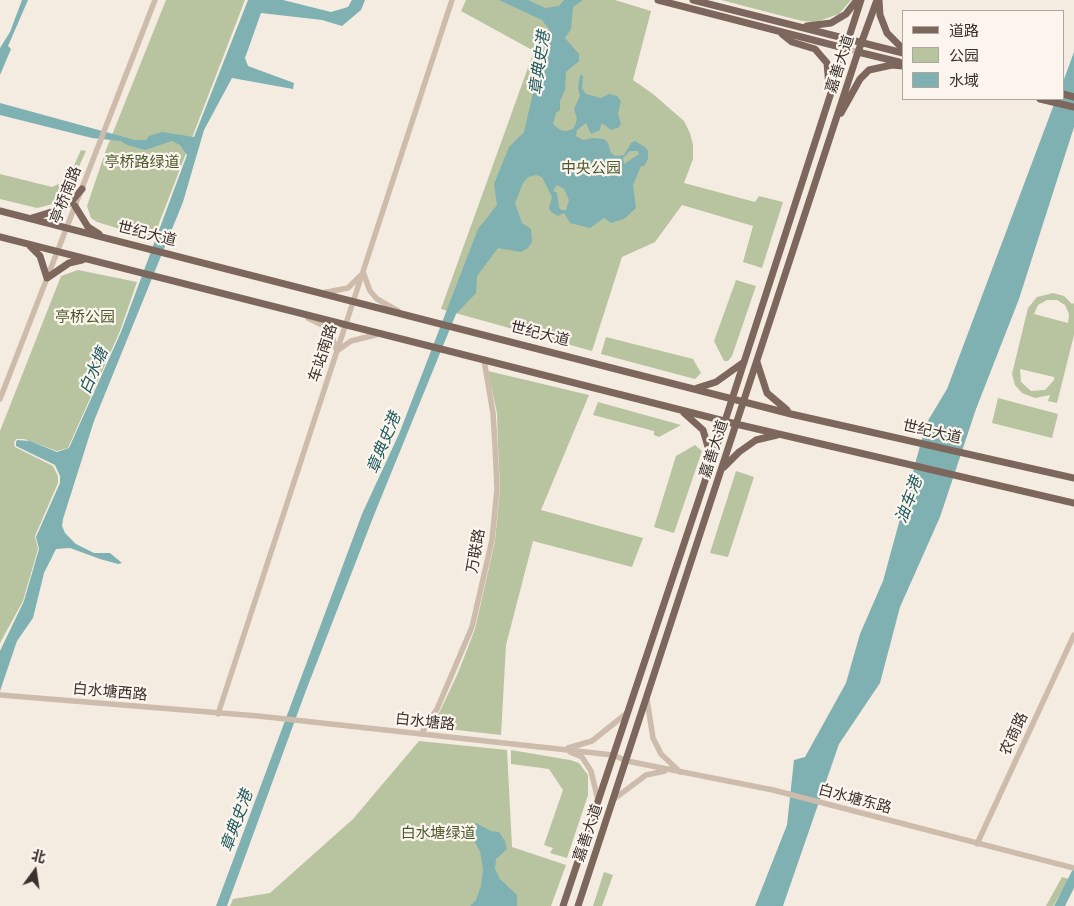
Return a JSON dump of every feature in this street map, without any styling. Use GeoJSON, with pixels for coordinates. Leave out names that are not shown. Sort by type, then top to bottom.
{"type":"FeatureCollection","features":[{"type":"Feature","properties":{"kind":"main road"},"geometry":{"type":"LineString","coordinates":[[658,0],[844,48]]}},
{"type":"Feature","properties":{"kind":"main road"},"geometry":{"type":"LineString","coordinates":[[692,0],[902,53]]}},
{"type":"Feature","properties":{"kind":"main road"},"geometry":{"type":"LineString","coordinates":[[798,26],[831,24],[846,14],[859,0]]}},
{"type":"Feature","properties":{"kind":"main road","name":"嘉善大道"},"geometry":{"type":"LineString","coordinates":[[563,906],[733,397],[859,0]]}},
{"type":"Feature","properties":{"kind":"main road"},"geometry":{"type":"LineString","coordinates":[[878,0],[880,15],[887,33],[902,48]]}},
{"type":"Feature","properties":{"kind":"main road","name":"嘉善大道"},"geometry":{"type":"LineString","coordinates":[[578,906],[858,52],[878,0]]}},
{"type":"Feature","properties":{"kind":"main road"},"geometry":{"type":"LineString","coordinates":[[778,31],[792,42],[815,49],[827,63],[830,84],[826,97],[827,102]]}},
{"type":"Feature","properties":{"kind":"main road"},"geometry":{"type":"LineString","coordinates":[[858,52],[902,64]]}},
{"type":"Feature","properties":{"kind":"main road"},"geometry":{"type":"LineString","coordinates":[[836,119],[848,103],[860,79],[869,70],[902,64]]}},
{"type":"Feature","properties":{"kind":"main road"},"geometry":{"type":"LineString","coordinates":[[1044,100],[1074,107]]}},
{"type":"Feature","properties":{"kind":"main road"},"geometry":{"type":"LineString","coordinates":[[30,218],[61,209],[71,202],[82,189]]}},
{"type":"Feature","properties":{"kind":"main road"},"geometry":{"type":"LineString","coordinates":[[76,206],[88,226],[106,238]]}},
{"type":"Feature","properties":{"kind":"main road","name":"世纪大道"},"geometry":{"type":"LineString","coordinates":[[0,211],[733,397],[792,414],[1074,478]]}},
{"type":"Feature","properties":{"kind":"main road"},"geometry":{"type":"LineString","coordinates":[[0,237],[138,274],[736,424],[1074,503]]}},
{"type":"Feature","properties":{"kind":"main road"},"geometry":{"type":"LineString","coordinates":[[29,245],[40,256],[47,278],[69,263],[84,260]]}},
{"type":"Feature","properties":{"kind":"main road"},"geometry":{"type":"LineString","coordinates":[[696,388],[716,382],[744,362]]}},
{"type":"Feature","properties":{"kind":"main road"},"geometry":{"type":"LineString","coordinates":[[757,362],[767,394],[792,414]]}},
{"type":"Feature","properties":{"kind":"main road"},"geometry":{"type":"LineString","coordinates":[[680,410],[703,430],[712,460]]}},
{"type":"Feature","properties":{"kind":"main road"},"geometry":{"type":"LineString","coordinates":[[722,469],[739,452],[756,440],[779,434]]}},
{"type":"Feature","properties":{"kind":"street","name":"亭桥南路"},"geometry":{"type":"LineString","coordinates":[[0,399],[155,0]]}},
{"type":"Feature","properties":{"kind":"street","name":"车站南路"},"geometry":{"type":"LineString","coordinates":[[218,714],[452,0]]}},
{"type":"Feature","properties":{"kind":"street"},"geometry":{"type":"LineString","coordinates":[[844,48],[858,52]]}},
{"type":"Feature","properties":{"kind":"street"},"geometry":{"type":"LineString","coordinates":[[322,293],[348,288],[363,272],[370,291],[377,299],[407,315]]}},
{"type":"Feature","properties":{"kind":"street"},"geometry":{"type":"LineString","coordinates":[[293,312],[324,326],[332,337],[337,351],[351,341],[381,334]]}},
{"type":"Feature","properties":{"kind":"street","name":"万联路"},"geometry":{"type":"LineString","coordinates":[[421,734],[437,709],[472,627],[492,540],[497,489],[493,414],[484,360]]}},
{"type":"Feature","properties":{"kind":"street","name":"农商路"},"geometry":{"type":"LineString","coordinates":[[977,844],[1074,635]]}},
{"type":"Feature","properties":{"kind":"street","name":"白水塘西路"},"geometry":{"type":"LineString","coordinates":[[0,695],[218,714]]}},
{"type":"Feature","properties":{"kind":"street"},"geometry":{"type":"LineString","coordinates":[[647,700],[653,738],[661,754],[680,772]]}},
{"type":"Feature","properties":{"kind":"street"},"geometry":{"type":"LineString","coordinates":[[564,750],[592,741],[628,713]]}},
{"type":"Feature","properties":{"kind":"street","name":"白水塘路"},"geometry":{"type":"LineString","coordinates":[[218,714],[258,716],[613,755],[627,761]]}},
{"type":"Feature","properties":{"kind":"street"},"geometry":{"type":"LineString","coordinates":[[564,750],[582,757],[591,771],[598,801]]}},
{"type":"Feature","properties":{"kind":"street","name":"白水塘东路"},"geometry":{"type":"LineString","coordinates":[[627,761],[773,790],[1074,868]]}},
{"type":"Feature","properties":{"kind":"street"},"geometry":{"type":"LineString","coordinates":[[614,799],[646,775],[659,771],[680,772]]}},
{"type":"Feature","properties":{"kind":"green space","name":"亭桥路绿道"},"geometry":{"type":"Polygon","coordinates":[[[166,0],[245,0],[153,239],[97,222],[91,218],[87,206],[106,150],[166,0]]]}},
{"type":"Feature","properties":{"kind":"green space","name":"中央公园"},"geometry":{"type":"Polygon","coordinates":[[[466,0],[615,0],[651,11],[633,80],[653,94],[684,121],[690,133],[693,145],[693,159],[684,183],[755,202],[759,196],[783,202],[762,268],[743,262],[753,226],[682,205],[655,242],[622,257],[592,351],[441,309],[534,51],[461,11],[466,0]]]}},
{"type":"Feature","properties":{"kind":"green space"},"geometry":{"type":"Polygon","coordinates":[[[721,0],[851,0],[839,14],[816,22],[802,21],[721,0]]]}},
{"type":"Feature","properties":{"kind":"green space"},"geometry":{"type":"Polygon","coordinates":[[[81,150],[86,151],[68,191],[53,204],[37,208],[0,199],[0,174],[52,187],[63,182],[72,170],[81,150]]]}},
{"type":"Feature","properties":{"kind":"green space","name":"亭桥公园"},"geometry":{"type":"Polygon","coordinates":[[[78,270],[137,282],[120,331],[68,448],[57,451],[24,439],[16,439],[14,443],[15,447],[53,466],[58,476],[58,483],[35,536],[38,549],[23,601],[0,643],[0,431],[61,276],[78,270]]]}},
{"type":"Feature","properties":{"kind":"green space"},"geometry":{"type":"Polygon","coordinates":[[[736,280],[756,286],[732,356],[728,361],[724,361],[714,341],[736,280]]]}},
{"type":"Feature","properties":{"kind":"green space"},"geometry":{"type":"Polygon","coordinates":[[[1053,293],[1064,296],[1072,304],[1074,303],[1074,335],[1057,403],[1048,401],[1050,395],[1035,398],[1022,393],[1015,385],[1012,374],[1028,308],[1037,297],[1053,293]],[[1047,300],[1038,305],[1034,314],[1068,323],[1069,314],[1065,305],[1057,300],[1047,300]],[[1020,369],[1021,382],[1031,391],[1045,390],[1054,380],[1054,377],[1020,369]]]}},
{"type":"Feature","properties":{"kind":"green space"},"geometry":{"type":"Polygon","coordinates":[[[606,337],[693,359],[701,373],[695,379],[601,354],[606,337]]]}},
{"type":"Feature","properties":{"kind":"green space"},"geometry":{"type":"Polygon","coordinates":[[[488,371],[589,395],[541,510],[643,538],[632,567],[533,541],[506,645],[501,735],[430,727],[440,711],[458,673],[475,629],[495,541],[500,489],[497,413],[488,371]]]}},
{"type":"Feature","properties":{"kind":"green space"},"geometry":{"type":"Polygon","coordinates":[[[998,398],[1058,414],[1052,438],[992,423],[998,398]]]}},
{"type":"Feature","properties":{"kind":"green space"},"geometry":{"type":"Polygon","coordinates":[[[598,402],[681,425],[659,437],[654,435],[654,431],[593,415],[598,402]]]}},
{"type":"Feature","properties":{"kind":"green space"},"geometry":{"type":"Polygon","coordinates":[[[695,445],[702,451],[674,533],[654,527],[676,456],[695,445]]]}},
{"type":"Feature","properties":{"kind":"green space"},"geometry":{"type":"Polygon","coordinates":[[[736,471],[754,477],[728,557],[710,553],[736,471]]]}},
{"type":"Feature","properties":{"kind":"green space","name":"白水塘绿道"},"geometry":{"type":"Polygon","coordinates":[[[419,741],[507,750],[512,847],[566,865],[551,906],[230,906],[233,899],[270,893],[353,819],[419,741]]]}},
{"type":"Feature","properties":{"kind":"green space"},"geometry":{"type":"Polygon","coordinates":[[[511,750],[570,760],[579,763],[588,775],[588,795],[567,858],[550,853],[553,848],[544,845],[563,790],[549,769],[511,764],[511,750]]]}},
{"type":"Feature","properties":{"kind":"green space"},"geometry":{"type":"Polygon","coordinates":[[[604,872],[613,875],[602,906],[593,906],[604,872]]]}},
{"type":"Feature","properties":{"kind":"green space"},"geometry":{"type":"Polygon","coordinates":[[[1062,877],[1069,879],[1053,906],[1046,906],[1062,877]]]}},
{"type":"Feature","properties":{"kind":"water"},"geometry":{"type":"Polygon","coordinates":[[[22,0],[28,0],[8,46],[11,49],[0,75],[0,48],[10,32],[22,0]]]}},
{"type":"Feature","properties":{"kind":"water"},"geometry":{"type":"Polygon","coordinates":[[[248,0],[283,0],[331,12],[348,7],[352,0],[365,0],[361,10],[342,26],[322,20],[261,13],[245,58],[248,66],[294,83],[293,89],[232,78],[204,130],[183,202],[94,421],[63,519],[62,526],[65,533],[76,544],[94,553],[110,553],[122,563],[118,564],[100,559],[70,548],[56,549],[44,573],[33,618],[17,641],[0,691],[0,651],[24,601],[39,549],[36,537],[60,483],[60,476],[55,465],[16,446],[16,442],[17,440],[30,441],[57,452],[69,448],[121,332],[187,155],[180,145],[172,141],[145,150],[127,145],[121,141],[92,138],[0,115],[0,103],[135,140],[146,140],[149,136],[162,132],[194,137],[248,0]]]}},
{"type":"Feature","properties":{"kind":"water"},"geometry":{"type":"Polygon","coordinates":[[[499,0],[528,0],[545,8],[559,6],[564,0],[583,0],[573,7],[571,29],[565,38],[579,54],[579,61],[566,72],[565,90],[560,101],[560,110],[556,113],[553,124],[560,130],[573,129],[577,119],[574,109],[580,96],[578,88],[580,75],[583,76],[582,88],[586,94],[601,98],[609,94],[617,96],[621,101],[618,114],[621,124],[618,128],[611,130],[601,124],[600,130],[591,134],[586,123],[577,130],[576,136],[583,140],[593,138],[604,139],[608,143],[611,153],[615,156],[624,155],[631,143],[635,141],[645,147],[648,151],[648,159],[644,166],[641,166],[633,185],[636,208],[624,219],[611,223],[604,218],[590,228],[570,223],[564,213],[558,216],[551,212],[549,208],[552,197],[542,177],[536,175],[528,177],[523,183],[515,203],[522,223],[531,229],[532,242],[528,248],[521,252],[498,248],[477,276],[476,293],[456,314],[374,515],[305,693],[227,906],[216,906],[362,514],[399,434],[478,229],[497,205],[494,184],[509,147],[524,132],[533,93],[542,76],[542,54],[549,29],[542,20],[499,0]],[[630,151],[623,158],[624,164],[639,154],[638,151],[630,151]],[[557,185],[553,191],[557,193],[561,210],[566,210],[569,200],[564,189],[557,185]]]}},
{"type":"Feature","properties":{"kind":"water","name":"油车港"},"geometry":{"type":"Polygon","coordinates":[[[1074,52],[1074,127],[1019,299],[976,409],[940,517],[900,607],[880,683],[839,744],[783,906],[755,906],[787,825],[794,760],[805,757],[846,683],[860,634],[883,581],[926,424],[947,389],[1056,100],[1064,100],[1064,79],[1074,52]]]}},
{"type":"Feature","properties":{"kind":"water"},"geometry":{"type":"Polygon","coordinates":[[[476,823],[491,831],[499,832],[505,841],[507,849],[496,859],[495,869],[500,879],[517,895],[517,906],[470,906],[476,900],[481,886],[483,869],[480,851],[469,832],[471,825],[476,823]]]}},
{"type":"Feature","properties":{"kind":"water"},"geometry":{"type":"Polygon","coordinates":[[[1074,867],[1074,888],[1065,906],[1054,906],[1074,867]]]}},
{"type":"Feature","properties":{"kind":"water label","name":"章典史港"},"geometry":{"type":"Point","coordinates":[540,63]}},
{"type":"Feature","properties":{"kind":"water label","name":"白水塘"},"geometry":{"type":"Point","coordinates":[94,371]}},
{"type":"Feature","properties":{"kind":"water label","name":"章典史港"},"geometry":{"type":"Point","coordinates":[384,443]}},
{"type":"Feature","properties":{"kind":"water label","name":"章典史港"},"geometry":{"type":"Point","coordinates":[237,821]}}]}
